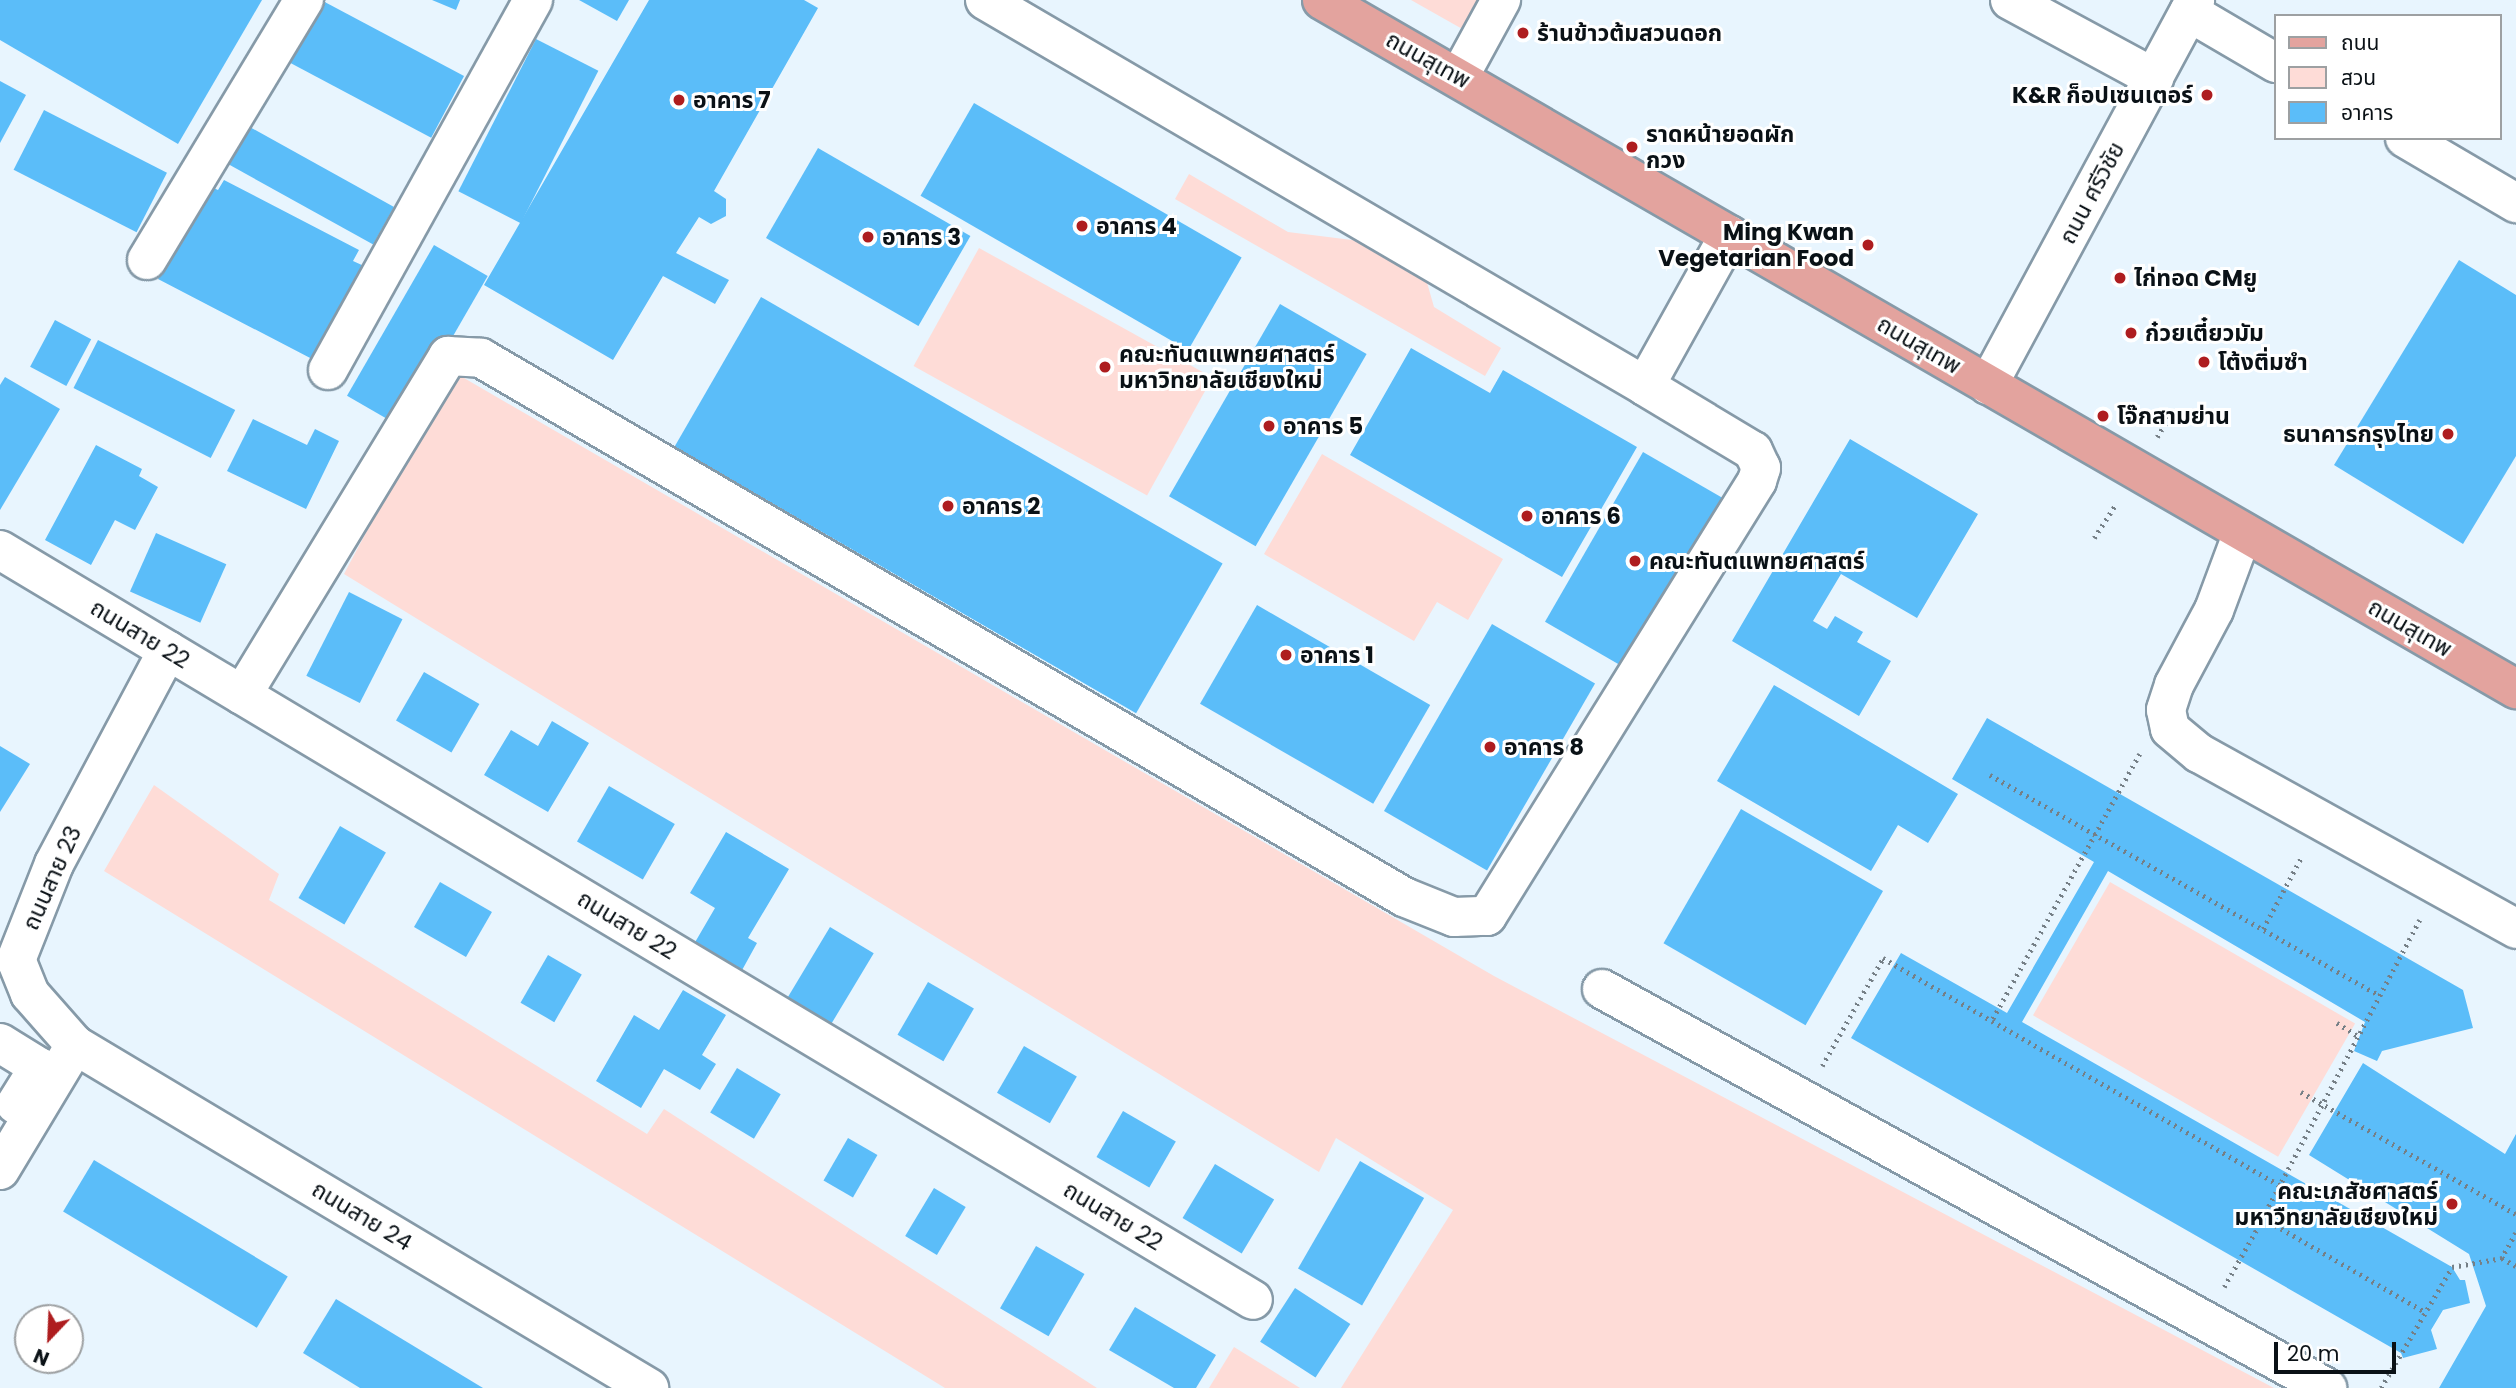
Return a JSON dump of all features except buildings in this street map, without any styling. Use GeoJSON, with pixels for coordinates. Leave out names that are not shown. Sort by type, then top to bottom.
{"type":"FeatureCollection","features":[{"type":"Feature","properties":{"kind":"main road","name":"ถนนสุเทพ"},"geometry":{"type":"LineString","coordinates":[[1322,0],[2516,689]]}},
{"type":"Feature","properties":{"kind":"street"},"geometry":{"type":"LineString","coordinates":[[146,260],[304,0]]}},
{"type":"Feature","properties":{"kind":"street"},"geometry":{"type":"LineString","coordinates":[[328,370],[533,0]]}},
{"type":"Feature","properties":{"kind":"street"},"geometry":{"type":"LineString","coordinates":[[242,695],[448,356],[481,358],[1404,897],[1441,913],[1477,919],[1495,909],[1761,468],[1748,447],[985,0]]}},
{"type":"Feature","properties":{"kind":"street"},"geometry":{"type":"LineString","coordinates":[[1459,77],[1502,0]]}},
{"type":"Feature","properties":{"kind":"street"},"geometry":{"type":"LineString","coordinates":[[2010,0],[2154,78]]}},
{"type":"Feature","properties":{"kind":"street"},"geometry":{"type":"LineString","coordinates":[[2192,6],[2274,62]]}},
{"type":"Feature","properties":{"kind":"street","name":"ถนน ศรีวิชัย"},"geometry":{"type":"LineString","coordinates":[[1988,385],[2192,6]]}},
{"type":"Feature","properties":{"kind":"street"},"geometry":{"type":"LineString","coordinates":[[2408,140],[2516,203]]}},
{"type":"Feature","properties":{"kind":"street"},"geometry":{"type":"LineString","coordinates":[[1645,386],[1730,235]]}},
{"type":"Feature","properties":{"kind":"street"},"geometry":{"type":"LineString","coordinates":[[2243,532],[2214,610],[2166,710],[2170,729],[2179,737],[2321,821],[2516,929]]}},
{"type":"Feature","properties":{"kind":"street","name":"ถนนสาย 22"},"geometry":{"type":"LineString","coordinates":[[0,550],[1253,1300]]}},
{"type":"Feature","properties":{"kind":"street","name":"ถนนสาย 23"},"geometry":{"type":"LineString","coordinates":[[75,1045],[30,994],[16,960],[54,864],[168,650]]}},
{"type":"Feature","properties":{"kind":"street"},"geometry":{"type":"LineString","coordinates":[[1602,989],[1801,1102],[2327,1388]]}},
{"type":"Feature","properties":{"kind":"street"},"geometry":{"type":"LineString","coordinates":[[0,1043],[38,1067],[0,1129]]}},
{"type":"Feature","properties":{"kind":"street"},"geometry":{"type":"LineString","coordinates":[[0,1170],[75,1045]]}},
{"type":"Feature","properties":{"kind":"street","name":"ถนนสาย 24"},"geometry":{"type":"LineString","coordinates":[[75,1045],[649,1388]]}},
{"type":"Feature","properties":{"kind":"path"},"geometry":{"type":"LineString","coordinates":[[1992,1021],[2141,753],[2179,737]]}},
{"type":"Feature","properties":{"kind":"path"},"geometry":{"type":"LineString","coordinates":[[1990,775],[2379,995]]}},
{"type":"Feature","properties":{"kind":"path"},"geometry":{"type":"LineString","coordinates":[[2263,929],[2321,821]]}},
{"type":"Feature","properties":{"kind":"path"},"geometry":{"type":"LineString","coordinates":[[2206,1321],[2439,885]]}},
{"type":"Feature","properties":{"kind":"path"},"geometry":{"type":"LineString","coordinates":[[1801,1102],[1883,958],[2280,1185]]}},
{"type":"Feature","properties":{"kind":"path"},"geometry":{"type":"LineString","coordinates":[[2337,1023],[2358,1036]]}},
{"type":"Feature","properties":{"kind":"path"},"geometry":{"type":"LineString","coordinates":[[2301,1092],[2516,1214]]}},
{"type":"Feature","properties":{"kind":"path"},"geometry":{"type":"LineString","coordinates":[[2263,1217],[2425,1312]]}},
{"type":"Feature","properties":{"kind":"path"},"geometry":{"type":"LineString","coordinates":[[2502,1258],[2516,1233]]}},
{"type":"Feature","properties":{"kind":"path"},"geometry":{"type":"LineString","coordinates":[[2381,1388],[2452,1267],[2502,1258],[2516,1266]]}},
{"type":"Feature","properties":{"kind":"green space"},"geometry":{"type":"Polygon","coordinates":[[[1411,0],[1501,0],[1480,39],[1411,0]]]}},
{"type":"Feature","properties":{"kind":"green space"},"geometry":{"type":"Polygon","coordinates":[[[1189,174],[1288,232],[1360,241],[1426,279],[1434,307],[1501,348],[1485,376],[1175,199],[1189,174]]]}},
{"type":"Feature","properties":{"kind":"green space"},"geometry":{"type":"Polygon","coordinates":[[[979,248],[1213,377],[1147,496],[914,366],[979,248]]]}},
{"type":"Feature","properties":{"kind":"green space"},"geometry":{"type":"Polygon","coordinates":[[[452,371],[1494,976],[2274,1388],[1341,1388],[1453,1210],[1336,1138],[1319,1172],[344,574],[452,371]]]}},
{"type":"Feature","properties":{"kind":"green space"},"geometry":{"type":"Polygon","coordinates":[[[1322,454],[1503,559],[1468,620],[1437,602],[1414,641],[1264,554],[1322,454]]]}},
{"type":"Feature","properties":{"kind":"green space"},"geometry":{"type":"Polygon","coordinates":[[[154,785],[279,874],[269,900],[647,1134],[664,1109],[1097,1388],[945,1388],[104,871],[154,785]]]}},
{"type":"Feature","properties":{"kind":"green space"},"geometry":{"type":"Polygon","coordinates":[[[2110,882],[2355,1024],[2278,1157],[2033,1015],[2110,882]]]}},
{"type":"Feature","properties":{"kind":"green space"},"geometry":{"type":"Polygon","coordinates":[[[1234,1347],[1300,1388],[1209,1388],[1234,1347]]]}},
{"type":"Feature","properties":{"kind":"place","name":"ร้านข้าวต้มสวนดอก"},"geometry":{"type":"Point","coordinates":[1523,33]}},
{"type":"Feature","properties":{"kind":"place","name":"K&R ก็อปเซนเตอร์"},"geometry":{"type":"Point","coordinates":[2207,95]}},
{"type":"Feature","properties":{"kind":"place","name":"อาคาร 7"},"geometry":{"type":"Point","coordinates":[679,100]}},
{"type":"Feature","properties":{"kind":"place","name":"ราดหน้ายอดผัก กวง"},"geometry":{"type":"Point","coordinates":[1632,147]}},
{"type":"Feature","properties":{"kind":"place","name":"อาคาร 4"},"geometry":{"type":"Point","coordinates":[1082,226]}},
{"type":"Feature","properties":{"kind":"place","name":"อาคาร 3"},"geometry":{"type":"Point","coordinates":[868,237]}},
{"type":"Feature","properties":{"kind":"place","name":"Ming Kwan Vegetarian Food"},"geometry":{"type":"Point","coordinates":[1868,245]}},
{"type":"Feature","properties":{"kind":"place","name":"ไก่ทอด CMยู"},"geometry":{"type":"Point","coordinates":[2120,278]}},
{"type":"Feature","properties":{"kind":"place","name":"ก๋วยเตี๋ยวมัม"},"geometry":{"type":"Point","coordinates":[2131,333]}},
{"type":"Feature","properties":{"kind":"place","name":"โต้งติ่มซำ"},"geometry":{"type":"Point","coordinates":[2204,362]}},
{"type":"Feature","properties":{"kind":"place","name":"คณะทันตแพทยศาสตร์ มหาวิทยาลัยเชียงใหม่"},"geometry":{"type":"Point","coordinates":[1105,367]}},
{"type":"Feature","properties":{"kind":"place","name":"โจ๊กสามย่าน"},"geometry":{"type":"Point","coordinates":[2103,416]}},
{"type":"Feature","properties":{"kind":"place","name":"อาคาร 5"},"geometry":{"type":"Point","coordinates":[1269,426]}},
{"type":"Feature","properties":{"kind":"place","name":"ธนาคารกรุงไทย"},"geometry":{"type":"Point","coordinates":[2448,434]}},
{"type":"Feature","properties":{"kind":"place","name":"อาคาร 2"},"geometry":{"type":"Point","coordinates":[948,506]}},
{"type":"Feature","properties":{"kind":"place","name":"อาคาร 6"},"geometry":{"type":"Point","coordinates":[1527,516]}},
{"type":"Feature","properties":{"kind":"place","name":"คณะทันตแพทยศาสตร์"},"geometry":{"type":"Point","coordinates":[1635,561]}},
{"type":"Feature","properties":{"kind":"place","name":"อาคาร 1"},"geometry":{"type":"Point","coordinates":[1286,655]}},
{"type":"Feature","properties":{"kind":"place","name":"อาคาร 8"},"geometry":{"type":"Point","coordinates":[1490,747]}},
{"type":"Feature","properties":{"kind":"place","name":"คณะเภสัชศาสตร์ มหาวืทยาลัยเชียงใหม่"},"geometry":{"type":"Point","coordinates":[2452,1204]}}]}
